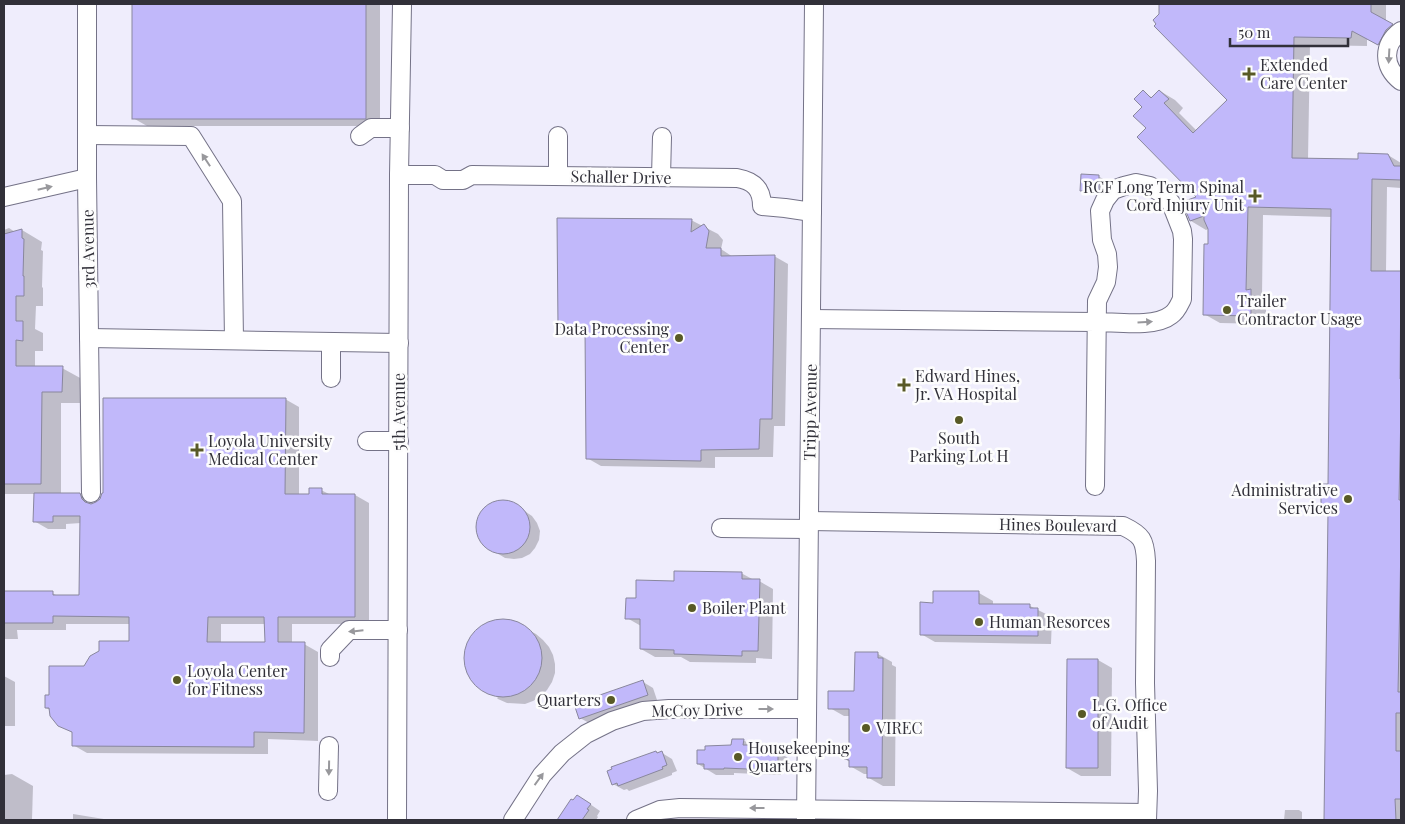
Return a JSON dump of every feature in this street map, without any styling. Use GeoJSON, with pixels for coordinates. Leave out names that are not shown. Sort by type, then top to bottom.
{"type":"FeatureCollection","features":[{"type":"Feature","properties":{"kind":"street","name":"3rd Avenue"},"geometry":{"type":"LineString","coordinates":[[87,4],[91,493]]}},
{"type":"Feature","properties":{"kind":"street","name":"5th Avenue"},"geometry":{"type":"LineString","coordinates":[[397,820],[402,4]]}},
{"type":"Feature","properties":{"kind":"street","name":"Tripp Avenue"},"geometry":{"type":"LineString","coordinates":[[806,814],[814,4]]}},
{"type":"Feature","properties":{"kind":"street"},"geometry":{"type":"LineString","coordinates":[[1401,32],[1392,41],[1387,57],[1389,68],[1401,81]]}},
{"type":"Feature","properties":{"kind":"street"},"geometry":{"type":"LineString","coordinates":[[87,135],[190,136],[232,201],[234,340]]}},
{"type":"Feature","properties":{"kind":"street"},"geometry":{"type":"LineString","coordinates":[[558,136],[558,176]]}},
{"type":"Feature","properties":{"kind":"street"},"geometry":{"type":"LineString","coordinates":[[662,137],[662,177]]}},
{"type":"Feature","properties":{"kind":"street","name":"Schaller Drive"},"geometry":{"type":"LineString","coordinates":[[400,174],[435,175],[442,180],[463,180],[472,175],[743,179],[750,182],[762,201],[812,206]]}},
{"type":"Feature","properties":{"kind":"street"},"geometry":{"type":"LineString","coordinates":[[4,197],[87,178]]}},
{"type":"Feature","properties":{"kind":"street"},"geometry":{"type":"LineString","coordinates":[[811,319],[1096,322],[1135,323],[1162,320],[1171,316],[1178,308],[1182,299],[1183,239],[1182,231],[1171,203],[1163,194],[1150,186],[1136,183],[1114,190],[1105,200],[1100,211],[1102,240],[1107,254],[1108,267],[1106,282],[1097,301],[1096,322],[1095,486]]}},
{"type":"Feature","properties":{"kind":"street"},"geometry":{"type":"LineString","coordinates":[[89,338],[399,343]]}},
{"type":"Feature","properties":{"kind":"street"},"geometry":{"type":"LineString","coordinates":[[336,342],[337,378]]}},
{"type":"Feature","properties":{"kind":"street"},"geometry":{"type":"LineString","coordinates":[[367,441],[398,441]]}},
{"type":"Feature","properties":{"kind":"street","name":"Hines Boulevard"},"geometry":{"type":"LineString","coordinates":[[721,528],[808,525],[1123,526],[1139,535],[1144,545],[1146,561],[1144,683],[1147,817]]}},
{"type":"Feature","properties":{"kind":"street"},"geometry":{"type":"LineString","coordinates":[[330,657],[330,650],[350,630],[398,630]]}},
{"type":"Feature","properties":{"kind":"street","name":"McCoy Drive"},"geometry":{"type":"LineString","coordinates":[[513,820],[542,775],[562,753],[586,734],[612,721],[643,711],[669,709],[806,709]]}},
{"type":"Feature","properties":{"kind":"street"},"geometry":{"type":"LineString","coordinates":[[328,791],[329,746]]}},
{"type":"Feature","properties":{"kind":"street"},"geometry":{"type":"LineString","coordinates":[[636,820],[660,810],[680,808],[806,814],[1147,817]]}},
{"type":"Feature","properties":{"kind":"building"},"geometry":{"type":"Polygon","coordinates":[[[132,4],[366,4],[366,119],[132,119],[132,4]]]}},
{"type":"Feature","properties":{"kind":"building"},"geometry":{"type":"Polygon","coordinates":[[[1159,4],[1371,4],[1371,12],[1393,24],[1386,30],[1378,45],[1352,31],[1351,38],[1294,37],[1292,158],[1358,159],[1358,153],[1388,154],[1394,166],[1401,166],[1401,180],[1372,179],[1371,271],[1401,271],[1399,500],[1401,500],[1401,542],[1398,692],[1401,692],[1401,713],[1396,713],[1396,751],[1401,751],[1401,799],[1395,799],[1396,820],[1324,820],[1328,512],[1321,512],[1321,484],[1328,484],[1331,209],[1248,207],[1246,290],[1251,289],[1251,316],[1203,315],[1204,244],[1208,244],[1208,229],[1204,216],[1190,221],[1182,202],[1196,197],[1137,137],[1146,128],[1133,116],[1142,107],[1134,99],[1143,90],[1151,98],[1159,90],[1169,99],[1164,103],[1193,133],[1227,100],[1154,26],[1156,24],[1153,20],[1159,14],[1159,4]]]}},
{"type":"Feature","properties":{"kind":"building"},"geometry":{"type":"Polygon","coordinates":[[[1081,174],[1099,175],[1099,191],[1080,191],[1081,174]]]}},
{"type":"Feature","properties":{"kind":"building","name":"Data Processing Center"},"geometry":{"type":"Polygon","coordinates":[[[557,218],[692,219],[691,232],[704,224],[709,231],[706,248],[721,248],[721,256],[775,255],[772,419],[760,419],[759,449],[701,450],[701,461],[586,459],[585,329],[558,327],[557,218]]]}},
{"type":"Feature","properties":{"kind":"building"},"geometry":{"type":"Polygon","coordinates":[[[22,229],[22,238],[24,239],[24,296],[16,296],[16,321],[23,321],[23,341],[16,340],[16,366],[63,366],[62,392],[42,392],[41,484],[4,484],[4,234],[22,229]]]}},
{"type":"Feature","properties":{"kind":"building"},"geometry":{"type":"Polygon","coordinates":[[[103,398],[286,398],[285,494],[309,494],[309,488],[322,488],[322,494],[355,494],[355,617],[278,617],[278,642],[305,642],[304,733],[254,732],[254,747],[72,746],[72,732],[58,726],[50,716],[49,708],[45,708],[45,695],[49,695],[49,666],[84,666],[90,656],[99,651],[99,641],[129,641],[129,617],[53,616],[53,623],[4,623],[4,591],[53,591],[53,595],[79,595],[80,516],[53,516],[53,522],[33,522],[34,493],[80,493],[85,502],[91,504],[100,499],[103,493],[103,398]],[[208,617],[207,642],[265,642],[264,617],[208,617]]]}},
{"type":"Feature","properties":{"kind":"building"},"geometry":{"type":"Polygon","coordinates":[[[503,500],[513,502],[522,508],[528,517],[530,527],[528,537],[522,546],[513,552],[503,554],[493,552],[484,546],[478,537],[476,527],[478,517],[484,508],[493,502],[503,500]]]}},
{"type":"Feature","properties":{"kind":"building","name":"Boiler Plant"},"geometry":{"type":"Polygon","coordinates":[[[674,571],[742,572],[742,579],[760,579],[758,651],[742,651],[742,656],[674,654],[674,650],[640,649],[640,619],[625,619],[626,598],[636,598],[636,580],[674,581],[674,571]]]}},
{"type":"Feature","properties":{"kind":"building","name":"Human Resorces"},"geometry":{"type":"Polygon","coordinates":[[[933,591],[979,591],[979,604],[1030,604],[1030,608],[1038,608],[1038,636],[920,635],[920,602],[933,603],[933,591]]]}},
{"type":"Feature","properties":{"kind":"building"},"geometry":{"type":"Polygon","coordinates":[[[503,619],[518,622],[535,636],[539,643],[542,658],[539,673],[525,690],[518,694],[503,697],[488,694],[471,680],[467,673],[464,658],[467,643],[481,626],[488,622],[503,619]]]}},
{"type":"Feature","properties":{"kind":"building","name":"VIREC"},"geometry":{"type":"Polygon","coordinates":[[[855,652],[878,652],[878,658],[883,658],[882,778],[867,778],[867,767],[849,767],[849,760],[844,759],[844,748],[849,748],[849,709],[828,709],[828,691],[854,691],[855,652]]]}},
{"type":"Feature","properties":{"kind":"building","name":"L.G. Office of Audit"},"geometry":{"type":"Polygon","coordinates":[[[1067,659],[1098,659],[1098,768],[1066,768],[1067,659]]]}},
{"type":"Feature","properties":{"kind":"building","name":"Quarters"},"geometry":{"type":"Polygon","coordinates":[[[643,680],[648,695],[579,719],[574,704],[643,680]]]}},
{"type":"Feature","properties":{"kind":"building","name":"Housekeeping Quarters"},"geometry":{"type":"Polygon","coordinates":[[[732,739],[744,739],[743,745],[770,745],[770,751],[778,751],[778,765],[771,765],[771,770],[704,769],[704,764],[697,764],[697,750],[705,750],[705,746],[731,745],[732,739]]]}},
{"type":"Feature","properties":{"kind":"building"},"geometry":{"type":"Polygon","coordinates":[[[656,751],[657,753],[662,751],[667,765],[662,767],[663,769],[618,786],[617,783],[612,785],[607,771],[612,769],[611,767],[656,751]]]}},
{"type":"Feature","properties":{"kind":"building"},"geometry":{"type":"Polygon","coordinates":[[[577,795],[591,804],[582,820],[557,820],[571,799],[573,800],[577,795]]]}},
{"type":"Feature","properties":{"kind":"place","name":"Extended Care Center"},"geometry":{"type":"Point","coordinates":[1249,74]}},
{"type":"Feature","properties":{"kind":"place","name":"RCF Long Term Spinal Cord Injury Unit"},"geometry":{"type":"Point","coordinates":[1255,196]}},
{"type":"Feature","properties":{"kind":"place","name":"Trailer Contractor Usage"},"geometry":{"type":"Point","coordinates":[1227,310]}},
{"type":"Feature","properties":{"kind":"place","name":"Data Processing Center"},"geometry":{"type":"Point","coordinates":[679,338]}},
{"type":"Feature","properties":{"kind":"place","name":"Edward Hines, Jr. VA Hospital"},"geometry":{"type":"Point","coordinates":[904,385]}},
{"type":"Feature","properties":{"kind":"place","name":"South Parking Lot H"},"geometry":{"type":"Point","coordinates":[959,420]}},
{"type":"Feature","properties":{"kind":"place","name":"Loyola University Medical Center"},"geometry":{"type":"Point","coordinates":[197,450]}},
{"type":"Feature","properties":{"kind":"place","name":"Administrative Services"},"geometry":{"type":"Point","coordinates":[1348,499]}},
{"type":"Feature","properties":{"kind":"place","name":"Boiler Plant"},"geometry":{"type":"Point","coordinates":[692,608]}},
{"type":"Feature","properties":{"kind":"place","name":"Human Resorces"},"geometry":{"type":"Point","coordinates":[979,622]}},
{"type":"Feature","properties":{"kind":"place","name":"Loyola Center for Fitness"},"geometry":{"type":"Point","coordinates":[177,680]}},
{"type":"Feature","properties":{"kind":"place","name":"Quarters"},"geometry":{"type":"Point","coordinates":[611,700]}},
{"type":"Feature","properties":{"kind":"place","name":"L.G. Office of Audit"},"geometry":{"type":"Point","coordinates":[1082,714]}},
{"type":"Feature","properties":{"kind":"place","name":"VIREC"},"geometry":{"type":"Point","coordinates":[866,728]}},
{"type":"Feature","properties":{"kind":"place","name":"Housekeeping Quarters"},"geometry":{"type":"Point","coordinates":[738,757]}}]}
